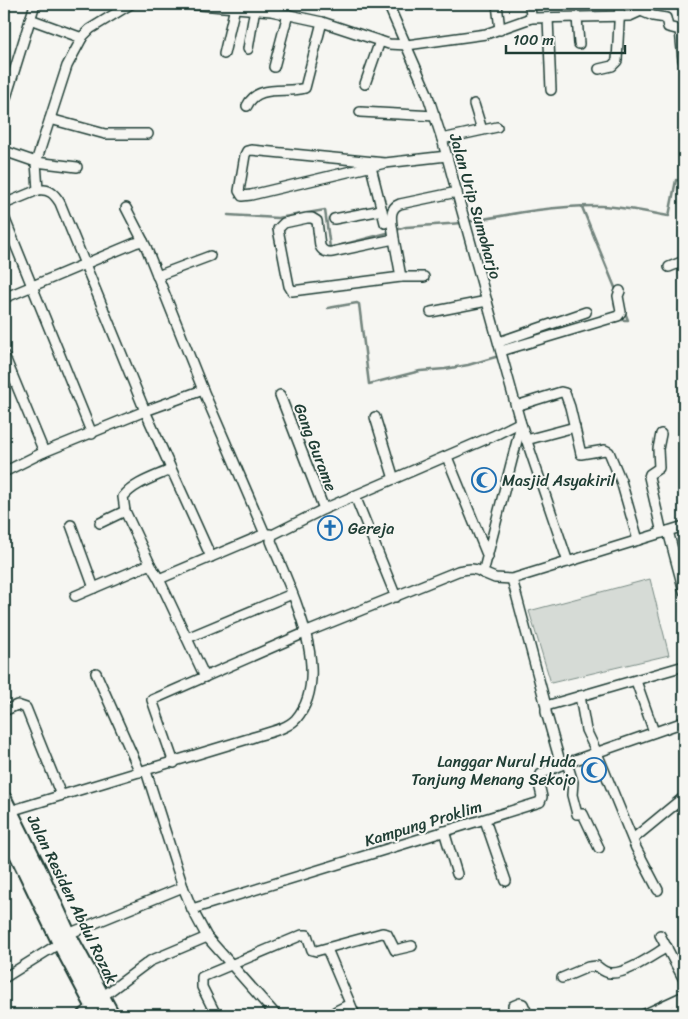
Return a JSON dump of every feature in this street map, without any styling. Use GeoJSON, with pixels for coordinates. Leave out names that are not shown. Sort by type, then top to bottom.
{"type":"FeatureCollection","features":[{"type":"Feature","properties":{"kind":"highway","name":"Jalan Residen Abdul Rozak"},"geometry":{"type":"LineString","coordinates":[[7,805],[64,939]]}},
{"type":"Feature","properties":{"kind":"highway","name":"Jalan Residen Abdul Rozak"},"geometry":{"type":"LineString","coordinates":[[4,827],[98,1006],[112,1015]]}},
{"type":"Feature","properties":{"kind":"street"},"geometry":{"type":"LineString","coordinates":[[4,104],[8,76],[35,4]]}},
{"type":"Feature","properties":{"kind":"street"},"geometry":{"type":"LineString","coordinates":[[38,190],[36,162],[67,66],[85,35],[131,4]]}},
{"type":"Feature","properties":{"kind":"street"},"geometry":{"type":"LineString","coordinates":[[188,4],[239,6],[288,14],[322,22],[380,41],[407,46],[486,34],[531,18],[620,17],[635,15],[644,7],[653,16],[666,18],[668,27],[680,30],[684,60]]}},
{"type":"Feature","properties":{"kind":"street","name":"Jalan Urip Sumoharjo"},"geometry":{"type":"LineString","coordinates":[[388,4],[435,116],[502,352],[520,423],[568,562]]}},
{"type":"Feature","properties":{"kind":"street"},"geometry":{"type":"LineString","coordinates":[[497,4],[500,30]]}},
{"type":"Feature","properties":{"kind":"street"},"geometry":{"type":"LineString","coordinates":[[530,4],[531,18]]}},
{"type":"Feature","properties":{"kind":"street"},"geometry":{"type":"LineString","coordinates":[[599,69],[612,66],[617,61],[620,4]]}},
{"type":"Feature","properties":{"kind":"street"},"geometry":{"type":"LineString","coordinates":[[224,54],[239,6]]}},
{"type":"Feature","properties":{"kind":"street"},"geometry":{"type":"LineString","coordinates":[[248,49],[255,8]]}},
{"type":"Feature","properties":{"kind":"street"},"geometry":{"type":"LineString","coordinates":[[274,67],[288,14]]}},
{"type":"Feature","properties":{"kind":"street"},"geometry":{"type":"LineString","coordinates":[[577,17],[579,44]]}},
{"type":"Feature","properties":{"kind":"street"},"geometry":{"type":"LineString","coordinates":[[548,18],[551,90]]}},
{"type":"Feature","properties":{"kind":"street"},"geometry":{"type":"LineString","coordinates":[[30,19],[85,35]]}},
{"type":"Feature","properties":{"kind":"street"},"geometry":{"type":"LineString","coordinates":[[247,106],[251,99],[266,91],[305,88],[322,22]]}},
{"type":"Feature","properties":{"kind":"street"},"geometry":{"type":"LineString","coordinates":[[365,84],[380,41]]}},
{"type":"Feature","properties":{"kind":"street"},"geometry":{"type":"LineString","coordinates":[[474,104],[482,130]]}},
{"type":"Feature","properties":{"kind":"street"},"geometry":{"type":"LineString","coordinates":[[360,112],[435,116]]}},
{"type":"Feature","properties":{"kind":"street"},"geometry":{"type":"LineString","coordinates":[[50,119],[105,134],[148,134]]}},
{"type":"Feature","properties":{"kind":"street"},"geometry":{"type":"LineString","coordinates":[[442,139],[497,127]]}},
{"type":"Feature","properties":{"kind":"street"},"geometry":{"type":"LineString","coordinates":[[4,150],[36,162],[77,167]]}},
{"type":"Feature","properties":{"kind":"street"},"geometry":{"type":"LineString","coordinates":[[385,163],[251,150],[247,151],[245,155],[239,191],[242,196],[251,196],[385,163],[447,156]]}},
{"type":"Feature","properties":{"kind":"street"},"geometry":{"type":"LineString","coordinates":[[371,167],[382,210],[394,236],[401,277]]}},
{"type":"Feature","properties":{"kind":"street"},"geometry":{"type":"LineString","coordinates":[[4,204],[38,190],[51,192],[60,203],[145,411],[210,557]]}},
{"type":"Feature","properties":{"kind":"street"},"geometry":{"type":"LineString","coordinates":[[389,224],[392,211],[396,205],[457,192]]}},
{"type":"Feature","properties":{"kind":"street"},"geometry":{"type":"LineString","coordinates":[[7,805],[61,795],[174,762],[286,726],[296,719],[306,699],[311,677],[307,632],[272,541],[203,390],[158,276],[126,208]]}},
{"type":"Feature","properties":{"kind":"street"},"geometry":{"type":"LineString","coordinates":[[334,219],[382,210]]}},
{"type":"Feature","properties":{"kind":"street"},"geometry":{"type":"LineString","coordinates":[[4,217],[92,434]]}},
{"type":"Feature","properties":{"kind":"street"},"geometry":{"type":"LineString","coordinates":[[394,236],[329,252],[320,248],[318,224],[312,218],[284,223],[279,226],[278,232],[289,286],[292,291],[401,277],[424,276]]}},
{"type":"Feature","properties":{"kind":"street"},"geometry":{"type":"LineString","coordinates":[[4,298],[135,242],[142,242]]}},
{"type":"Feature","properties":{"kind":"street"},"geometry":{"type":"LineString","coordinates":[[158,276],[210,256]]}},
{"type":"Feature","properties":{"kind":"street"},"geometry":{"type":"LineString","coordinates":[[669,267],[684,261]]}},
{"type":"Feature","properties":{"kind":"street"},"geometry":{"type":"LineString","coordinates":[[502,352],[618,316],[621,312],[618,296],[620,291]]}},
{"type":"Feature","properties":{"kind":"street"},"geometry":{"type":"LineString","coordinates":[[431,312],[487,301]]}},
{"type":"Feature","properties":{"kind":"street"},"geometry":{"type":"LineString","coordinates":[[502,352],[586,312]]}},
{"type":"Feature","properties":{"kind":"street"},"geometry":{"type":"LineString","coordinates":[[4,355],[44,452]]}},
{"type":"Feature","properties":{"kind":"street"},"geometry":{"type":"LineString","coordinates":[[4,472],[44,452],[145,411],[203,390]]}},
{"type":"Feature","properties":{"kind":"street"},"geometry":{"type":"LineString","coordinates":[[516,406],[563,392],[569,402],[581,455],[605,450],[610,452],[621,481],[638,540]]}},
{"type":"Feature","properties":{"kind":"street","name":"Gang Gurame"},"geometry":{"type":"LineString","coordinates":[[280,395],[324,509]]}},
{"type":"Feature","properties":{"kind":"street"},"geometry":{"type":"LineString","coordinates":[[375,417],[394,479]]}},
{"type":"Feature","properties":{"kind":"street"},"geometry":{"type":"LineString","coordinates":[[159,579],[269,534],[520,423]]}},
{"type":"Feature","properties":{"kind":"street"},"geometry":{"type":"LineString","coordinates":[[483,573],[520,423]]}},
{"type":"Feature","properties":{"kind":"street"},"geometry":{"type":"LineString","coordinates":[[526,440],[575,427]]}},
{"type":"Feature","properties":{"kind":"street"},"geometry":{"type":"LineString","coordinates":[[661,434],[658,449],[659,468],[650,474],[649,477],[684,591]]}},
{"type":"Feature","properties":{"kind":"street"},"geometry":{"type":"LineString","coordinates":[[446,457],[488,557]]}},
{"type":"Feature","properties":{"kind":"street"},"geometry":{"type":"LineString","coordinates":[[170,470],[128,490],[123,496],[125,511],[205,677]]}},
{"type":"Feature","properties":{"kind":"street"},"geometry":{"type":"LineString","coordinates":[[355,496],[396,597]]}},
{"type":"Feature","properties":{"kind":"street"},"geometry":{"type":"LineString","coordinates":[[100,523],[125,511]]}},
{"type":"Feature","properties":{"kind":"street"},"geometry":{"type":"LineString","coordinates":[[71,525],[94,588]]}},
{"type":"Feature","properties":{"kind":"street"},"geometry":{"type":"LineString","coordinates":[[174,762],[152,700],[307,632],[458,571],[470,568],[477,569],[495,578],[512,579],[684,526]]}},
{"type":"Feature","properties":{"kind":"street"},"geometry":{"type":"LineString","coordinates":[[75,596],[150,564]]}},
{"type":"Feature","properties":{"kind":"street"},"geometry":{"type":"LineString","coordinates":[[512,579],[546,712],[564,764],[573,782],[574,790],[572,795],[577,814],[583,814],[599,848]]}},
{"type":"Feature","properties":{"kind":"street"},"geometry":{"type":"LineString","coordinates":[[187,638],[292,594]]}},
{"type":"Feature","properties":{"kind":"street"},"geometry":{"type":"LineString","coordinates":[[546,706],[684,666]]}},
{"type":"Feature","properties":{"kind":"street"},"geometry":{"type":"LineString","coordinates":[[96,673],[143,771],[192,909],[207,937],[276,1015]]}},
{"type":"Feature","properties":{"kind":"street"},"geometry":{"type":"LineString","coordinates":[[636,681],[654,732]]}},
{"type":"Feature","properties":{"kind":"street"},"geometry":{"type":"LineString","coordinates":[[580,696],[586,730],[636,848],[658,890]]}},
{"type":"Feature","properties":{"kind":"street"},"geometry":{"type":"LineString","coordinates":[[4,710],[17,705],[26,708],[61,795]]}},
{"type":"Feature","properties":{"kind":"street","name":"Kampung Proklim"},"geometry":{"type":"LineString","coordinates":[[192,909],[540,802],[542,798],[539,784],[541,774],[564,764],[684,722]]}},
{"type":"Feature","properties":{"kind":"street"},"geometry":{"type":"LineString","coordinates":[[633,839],[684,797]]}},
{"type":"Feature","properties":{"kind":"street"},"geometry":{"type":"LineString","coordinates":[[485,820],[506,882]]}},
{"type":"Feature","properties":{"kind":"street"},"geometry":{"type":"LineString","coordinates":[[444,831],[456,874]]}},
{"type":"Feature","properties":{"kind":"street"},"geometry":{"type":"LineString","coordinates":[[4,978],[64,939],[183,887]]}},
{"type":"Feature","properties":{"kind":"street"},"geometry":{"type":"LineString","coordinates":[[216,1015],[202,987],[202,977],[306,934],[313,951],[327,949],[382,933],[387,934],[395,950],[412,946]]}},
{"type":"Feature","properties":{"kind":"street"},"geometry":{"type":"LineString","coordinates":[[660,935],[684,980]]}},
{"type":"Feature","properties":{"kind":"street"},"geometry":{"type":"LineString","coordinates":[[82,1015],[98,1006],[150,961],[207,937]]}},
{"type":"Feature","properties":{"kind":"street"},"geometry":{"type":"LineString","coordinates":[[562,978],[588,967],[597,966],[605,972],[613,973],[626,970],[667,947]]}},
{"type":"Feature","properties":{"kind":"street"},"geometry":{"type":"LineString","coordinates":[[327,949],[355,1015]]}},
{"type":"Feature","properties":{"kind":"street"},"geometry":{"type":"LineString","coordinates":[[643,1015],[684,996]]}},
{"type":"Feature","properties":{"kind":"street"},"geometry":{"type":"LineString","coordinates":[[517,1015],[513,1006],[520,1003],[523,1004],[528,1015]]}},
{"type":"Feature","properties":{"kind":"street"},"geometry":{"type":"LineString","coordinates":[[336,1015],[336,1011],[350,1004]]}},
{"type":"Feature","properties":{"kind":"street"},"geometry":{"type":"LineString","coordinates":[[664,1015],[684,1005]]}},
{"type":"Feature","properties":{"kind":"shaded area"},"geometry":{"type":"Polygon","coordinates":[[[650,579],[669,655],[551,683],[529,611],[650,579]]]}},
{"type":"Feature","properties":{"kind":"waterway"},"geometry":{"type":"LineString","coordinates":[[468,222],[534,211],[584,206],[618,207],[669,216],[676,180],[684,181]]}},
{"type":"Feature","properties":{"kind":"waterway"},"geometry":{"type":"LineString","coordinates":[[582,207],[616,290]]}},
{"type":"Feature","properties":{"kind":"waterway"},"geometry":{"type":"LineString","coordinates":[[228,215],[278,218],[325,210],[330,248],[391,232]]}},
{"type":"Feature","properties":{"kind":"waterway"},"geometry":{"type":"LineString","coordinates":[[396,230],[406,227],[462,223]]}},
{"type":"Feature","properties":{"kind":"waterway"},"geometry":{"type":"LineString","coordinates":[[328,308],[359,304],[369,384],[420,371],[468,365],[499,356]]}},
{"type":"Feature","properties":{"kind":"waterway"},"geometry":{"type":"LineString","coordinates":[[616,320],[628,320],[624,310]]}},
{"type":"Feature","properties":{"kind":"place","name":"Masjid Asyakiril"},"geometry":{"type":"Point","coordinates":[484,480]}},
{"type":"Feature","properties":{"kind":"place","name":"Gereja"},"geometry":{"type":"Point","coordinates":[330,528]}},
{"type":"Feature","properties":{"kind":"place","name":"Langgar Nurul Huda Tanjung Menang Sekojo"},"geometry":{"type":"Point","coordinates":[594,770]}}]}
